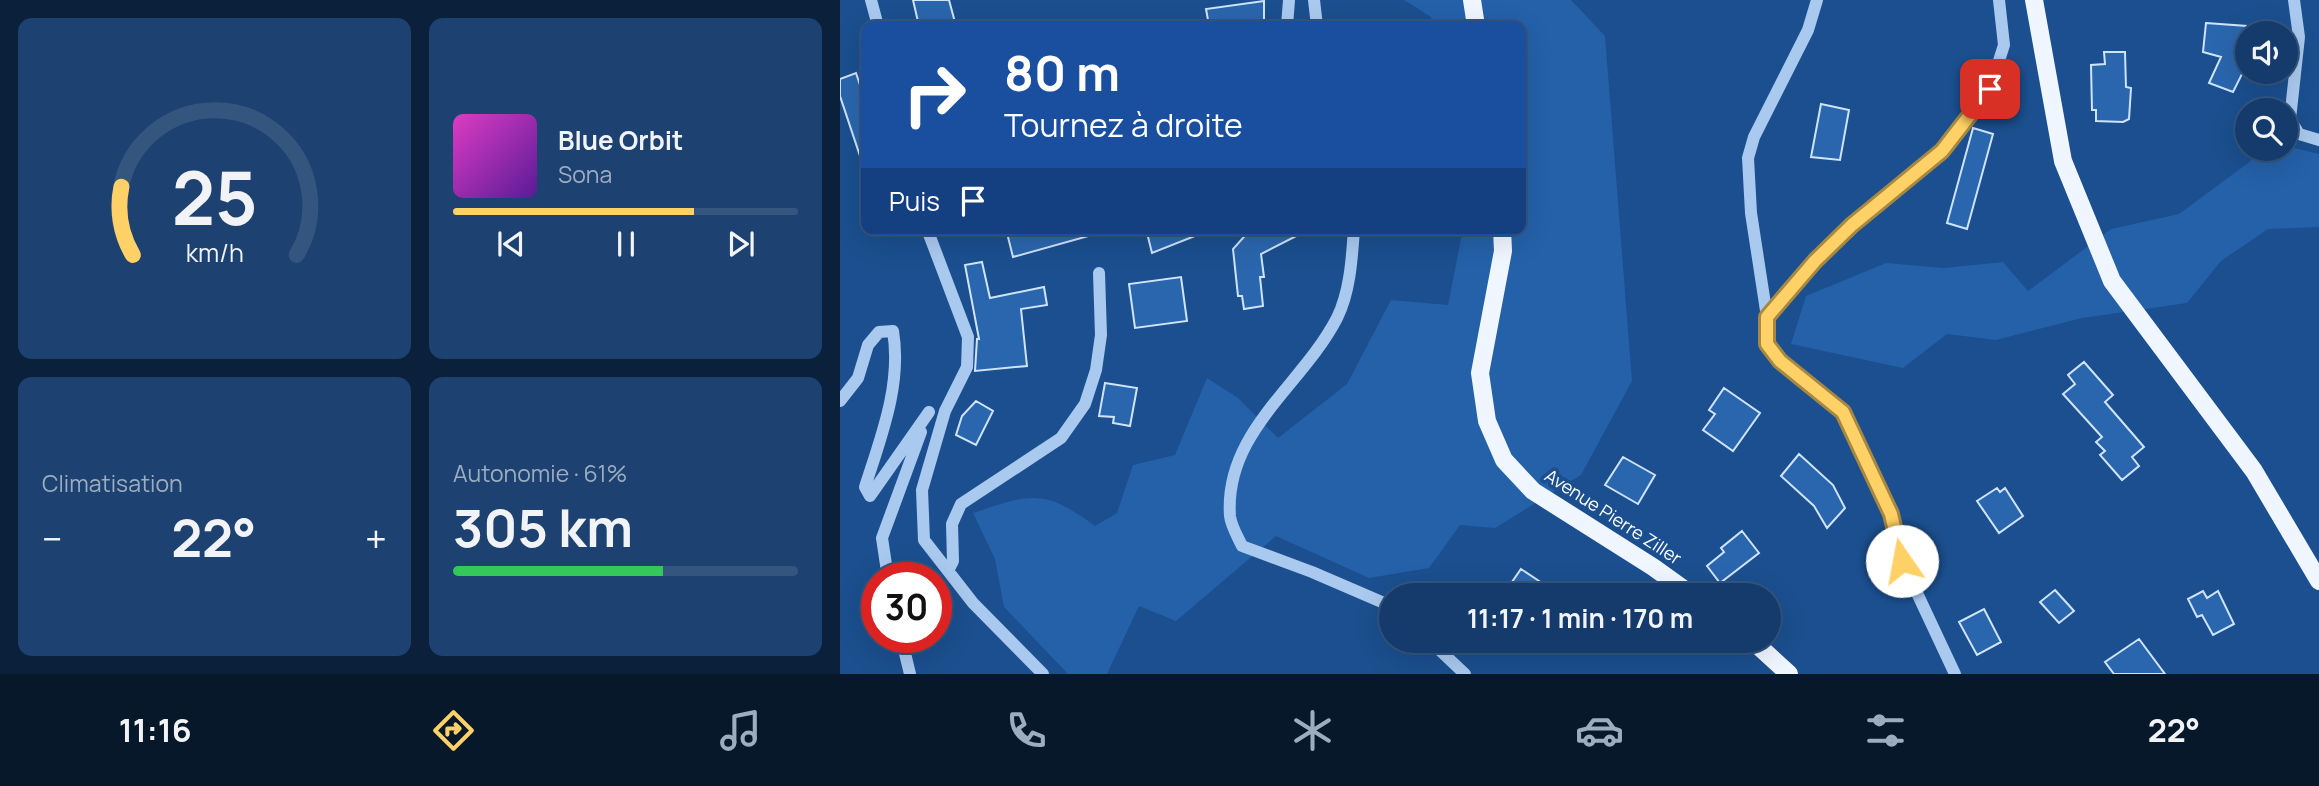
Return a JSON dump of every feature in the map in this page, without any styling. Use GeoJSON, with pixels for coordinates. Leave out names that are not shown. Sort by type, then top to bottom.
{"type":"FeatureCollection","features":[{"type":"Feature","properties":{"kind":"main road"},"geometry":{"type":"LineString","coordinates":[[1472,0],[1475,21]]}},
{"type":"Feature","properties":{"kind":"main road"},"geometry":{"type":"LineString","coordinates":[[2034,0],[2063,161],[2112,281],[2254,471],[2319,581]]}},
{"type":"Feature","properties":{"kind":"main road","name":"Avenue Pierre Ziller"},"geometry":{"type":"LineString","coordinates":[[1502,235],[1503,251],[1480,373],[1487,421],[1504,460],[1533,491],[1674,583]]}},
{"type":"Feature","properties":{"kind":"main road"},"geometry":{"type":"LineString","coordinates":[[1766,653],[1789,674]]}},
{"type":"Feature","properties":{"kind":"street"},"geometry":{"type":"LineString","coordinates":[[871,0],[877,21]]}},
{"type":"Feature","properties":{"kind":"street"},"geometry":{"type":"LineString","coordinates":[[1287,21],[1289,0]]}},
{"type":"Feature","properties":{"kind":"street"},"geometry":{"type":"LineString","coordinates":[[1314,0],[1316,21]]}},
{"type":"Feature","properties":{"kind":"street"},"geometry":{"type":"LineString","coordinates":[[1817,0],[1808,30],[1754,137],[1748,158],[1751,213],[1767,317],[1767,344],[1780,361],[1843,412],[1891,514],[1902,561],[1955,674]]}},
{"type":"Feature","properties":{"kind":"street"},"geometry":{"type":"LineString","coordinates":[[1767,317],[1815,261],[1852,225],[1942,151],[1990,89],[2004,45],[1998,0]]}},
{"type":"Feature","properties":{"kind":"street"},"geometry":{"type":"LineString","coordinates":[[2294,0],[2299,37],[2290,119],[2299,134],[2319,140]]}},
{"type":"Feature","properties":{"kind":"street"},"geometry":{"type":"LineString","coordinates":[[929,235],[968,337],[967,367],[945,411],[922,490],[924,540],[942,562]]}},
{"type":"Feature","properties":{"kind":"street"},"geometry":{"type":"LineString","coordinates":[[1354,235],[1352,267],[1338,317],[1312,356],[1252,430],[1233,479],[1230,518],[1242,546],[1379,601]]}},
{"type":"Feature","properties":{"kind":"street"},"geometry":{"type":"LineString","coordinates":[[952,563],[952,524],[961,505],[1061,438],[1085,404],[1096,370],[1101,335],[1099,273]]}},
{"type":"Feature","properties":{"kind":"street"},"geometry":{"type":"LineString","coordinates":[[840,401],[858,378],[868,345],[879,332],[893,331],[897,355],[887,416],[865,487],[870,496],[929,412]]}},
{"type":"Feature","properties":{"kind":"street"},"geometry":{"type":"LineString","coordinates":[[929,412],[945,411]]}},
{"type":"Feature","properties":{"kind":"street"},"geometry":{"type":"LineString","coordinates":[[886,562],[882,537],[929,412]]}},
{"type":"Feature","properties":{"kind":"street"},"geometry":{"type":"LineString","coordinates":[[952,575],[973,603],[1044,674]]}},
{"type":"Feature","properties":{"kind":"street"},"geometry":{"type":"LineString","coordinates":[[905,653],[910,674]]}},
{"type":"Feature","properties":{"kind":"street"},"geometry":{"type":"LineString","coordinates":[[1443,653],[1465,674]]}},
{"type":"Feature","properties":{"kind":"shaded area"},"geometry":{"type":"Polygon","coordinates":[[[1404,0],[1571,0],[1605,36],[1632,381],[1581,475],[1495,528],[1460,525],[1429,568],[1369,578],[1276,536],[1176,621],[1139,606],[1107,674],[1068,674],[1004,607],[995,559],[973,513],[1009,502],[1036,498],[1062,505],[1095,526],[1117,513],[1133,465],[1175,455],[1207,378],[1238,398],[1278,438],[1347,384],[1391,300],[1448,305],[1462,235],[1526,235],[1526,21],[1432,21],[1431,17],[1404,0]]]}},
{"type":"Feature","properties":{"kind":"shaded area"},"geometry":{"type":"Polygon","coordinates":[[[2298,149],[2319,154],[2319,227],[2268,229],[2221,261],[2187,303],[2082,318],[1996,340],[1947,334],[1903,368],[1791,344],[1806,296],[1886,263],[1944,268],[2003,262],[2028,291],[2111,229],[2179,214],[2251,161],[2298,161],[2298,149]]]}},
{"type":"Feature","properties":{"kind":"building"},"geometry":{"type":"Polygon","coordinates":[[[913,0],[949,0],[955,21],[918,21],[913,0]]]}},
{"type":"Feature","properties":{"kind":"building"},"geometry":{"type":"Polygon","coordinates":[[[1264,1],[1264,21],[1208,21],[1206,9],[1264,1]]]}},
{"type":"Feature","properties":{"kind":"building"},"geometry":{"type":"Polygon","coordinates":[[[2206,23],[2235,25],[2237,84],[2233,92],[2209,83],[2221,57],[2203,52],[2206,23]]]}},
{"type":"Feature","properties":{"kind":"building"},"geometry":{"type":"Polygon","coordinates":[[[2104,52],[2125,52],[2126,87],[2131,88],[2129,119],[2123,122],[2096,121],[2096,110],[2092,110],[2091,65],[2105,64],[2104,52]]]}},
{"type":"Feature","properties":{"kind":"building"},"geometry":{"type":"Polygon","coordinates":[[[856,73],[861,88],[860,156],[840,96],[840,79],[856,73]]]}},
{"type":"Feature","properties":{"kind":"building"},"geometry":{"type":"Polygon","coordinates":[[[1821,104],[1849,110],[1840,160],[1811,157],[1821,104]]]}},
{"type":"Feature","properties":{"kind":"building"},"geometry":{"type":"Polygon","coordinates":[[[1973,128],[1993,134],[1967,229],[1947,223],[1973,128]]]}},
{"type":"Feature","properties":{"kind":"building"},"geometry":{"type":"Polygon","coordinates":[[[1008,235],[1092,235],[1013,257],[1008,235]]]}},
{"type":"Feature","properties":{"kind":"building"},"geometry":{"type":"Polygon","coordinates":[[[1148,235],[1197,235],[1152,253],[1148,235]]]}},
{"type":"Feature","properties":{"kind":"building"},"geometry":{"type":"Polygon","coordinates":[[[1246,235],[1298,235],[1261,254],[1264,277],[1260,277],[1263,306],[1244,309],[1242,296],[1238,296],[1233,249],[1246,235]]]}},
{"type":"Feature","properties":{"kind":"building"},"geometry":{"type":"Polygon","coordinates":[[[982,262],[990,298],[1044,287],[1047,305],[1021,309],[1027,366],[975,371],[979,339],[965,265],[982,262]]]}},
{"type":"Feature","properties":{"kind":"building"},"geometry":{"type":"Polygon","coordinates":[[[1181,277],[1187,321],[1135,328],[1129,284],[1181,277]]]}},
{"type":"Feature","properties":{"kind":"building"},"geometry":{"type":"Polygon","coordinates":[[[2084,362],[2113,395],[2105,402],[2144,447],[2132,457],[2139,466],[2122,480],[2100,455],[2105,451],[2096,442],[2102,437],[2063,394],[2075,384],[2068,375],[2084,362]]]}},
{"type":"Feature","properties":{"kind":"building"},"geometry":{"type":"Polygon","coordinates":[[[1105,383],[1137,388],[1130,426],[1113,423],[1114,417],[1099,416],[1105,383]]]}},
{"type":"Feature","properties":{"kind":"building"},"geometry":{"type":"Polygon","coordinates":[[[1724,388],[1760,413],[1733,451],[1703,430],[1715,414],[1709,410],[1724,388]]]}},
{"type":"Feature","properties":{"kind":"building"},"geometry":{"type":"Polygon","coordinates":[[[976,401],[993,411],[976,445],[956,435],[962,416],[976,401]]]}},
{"type":"Feature","properties":{"kind":"building"},"geometry":{"type":"Polygon","coordinates":[[[1799,454],[1833,485],[1845,508],[1827,528],[1814,506],[1781,476],[1799,454]]]}},
{"type":"Feature","properties":{"kind":"building"},"geometry":{"type":"Polygon","coordinates":[[[1623,457],[1655,475],[1638,504],[1605,485],[1623,457]]]}},
{"type":"Feature","properties":{"kind":"building"},"geometry":{"type":"Polygon","coordinates":[[[1997,488],[2000,492],[2005,488],[2023,516],[1999,533],[1977,501],[1997,488]]]}},
{"type":"Feature","properties":{"kind":"building"},"geometry":{"type":"Polygon","coordinates":[[[1742,531],[1759,553],[1720,583],[1707,566],[1724,552],[1721,548],[1742,531]]]}},
{"type":"Feature","properties":{"kind":"building"},"geometry":{"type":"Polygon","coordinates":[[[1521,569],[1539,581],[1538,583],[1511,583],[1521,569]]]}},
{"type":"Feature","properties":{"kind":"building"},"geometry":{"type":"Polygon","coordinates":[[[2055,590],[2074,611],[2059,623],[2040,602],[2055,590]]]}},
{"type":"Feature","properties":{"kind":"building"},"geometry":{"type":"Polygon","coordinates":[[[2203,591],[2207,598],[2218,591],[2234,624],[2213,635],[2202,615],[2197,617],[2188,599],[2203,591]]]}},
{"type":"Feature","properties":{"kind":"building"},"geometry":{"type":"Polygon","coordinates":[[[1984,609],[2001,642],[1977,655],[1959,622],[1984,609]]]}},
{"type":"Feature","properties":{"kind":"building"},"geometry":{"type":"Polygon","coordinates":[[[2139,639],[2165,674],[2114,674],[2105,662],[2139,639]]]}},
{"type":"Feature","properties":{"kind":"route"},"geometry":{"type":"LineString","coordinates":[[1902,561],[1891,514],[1843,412],[1780,361],[1767,344],[1767,317],[1815,261],[1852,225],[1942,151],[1990,89]]}}]}
